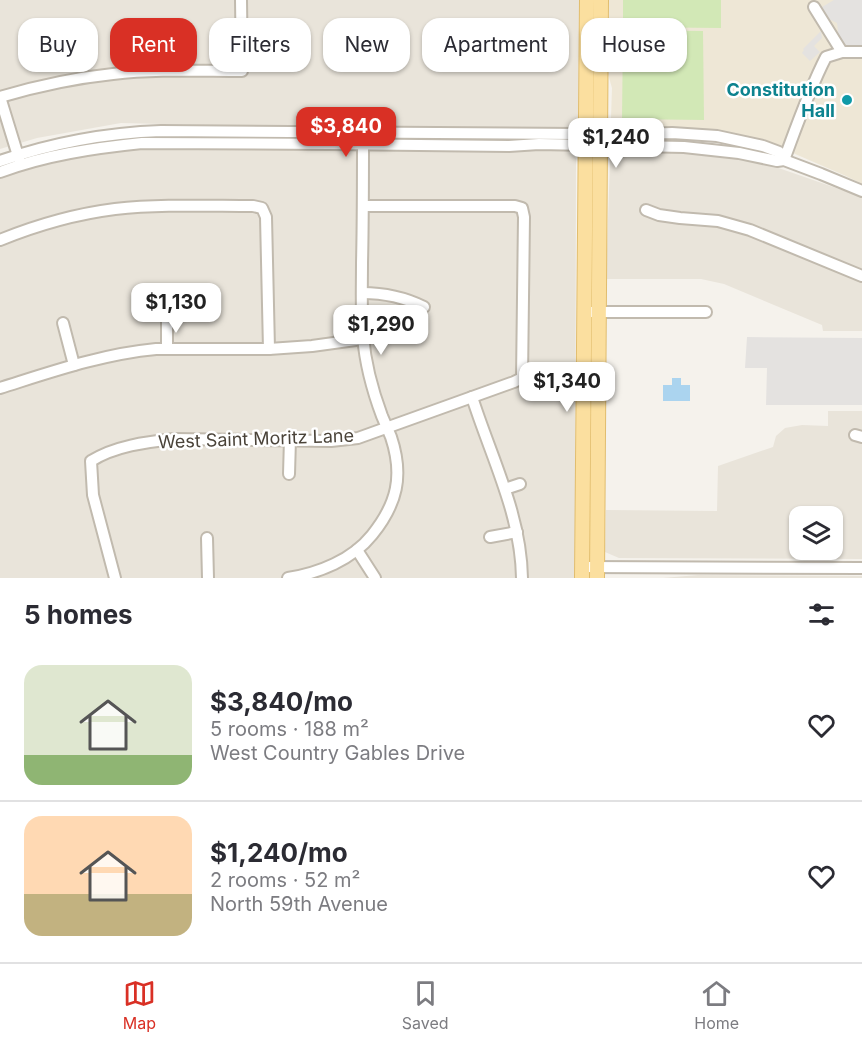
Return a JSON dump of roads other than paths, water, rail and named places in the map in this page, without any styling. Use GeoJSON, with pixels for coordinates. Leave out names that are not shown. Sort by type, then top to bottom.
{"type":"FeatureCollection","features":[{"type":"Feature","properties":{"kind":"main road"},"geometry":{"type":"LineString","coordinates":[[582,573],[587,0]]}},
{"type":"Feature","properties":{"kind":"main road"},"geometry":{"type":"LineString","coordinates":[[597,573],[601,0]]}},
{"type":"Feature","properties":{"kind":"street"},"geometry":{"type":"LineString","coordinates":[[19,160],[0,97],[55,82],[112,74],[242,70],[242,0]]}},
{"type":"Feature","properties":{"kind":"street"},"geometry":{"type":"LineString","coordinates":[[814,7],[840,48]]}},
{"type":"Feature","properties":{"kind":"street"},"geometry":{"type":"LineString","coordinates":[[784,160],[810,90],[826,57],[840,48],[862,52]]}},
{"type":"Feature","properties":{"kind":"street"},"geometry":{"type":"LineString","coordinates":[[288,578],[332,565],[357,550],[386,516],[396,489],[397,462],[374,389],[363,339],[363,138]]}},
{"type":"Feature","properties":{"kind":"street"},"geometry":{"type":"LineString","coordinates":[[0,161],[142,143],[363,138],[600,140],[702,148],[739,153],[777,162],[784,160],[862,191]]}},
{"type":"Feature","properties":{"kind":"street"},"geometry":{"type":"LineString","coordinates":[[0,172],[19,160]]}},
{"type":"Feature","properties":{"kind":"street"},"geometry":{"type":"LineString","coordinates":[[0,240],[50,222],[113,210],[171,206],[253,206],[262,208],[266,217],[269,349]]}},
{"type":"Feature","properties":{"kind":"street","name":"West Saint Moritz Lane"},"geometry":{"type":"LineString","coordinates":[[115,578],[93,495],[91,461],[100,455],[149,442],[174,439],[343,440],[358,438],[522,378],[524,217],[522,208],[515,206],[363,206]]}},
{"type":"Feature","properties":{"kind":"street"},"geometry":{"type":"LineString","coordinates":[[646,210],[659,215],[718,221],[750,230],[862,276]]}},
{"type":"Feature","properties":{"kind":"street"},"geometry":{"type":"LineString","coordinates":[[362,293],[390,294],[424,307]]}},
{"type":"Feature","properties":{"kind":"street"},"geometry":{"type":"LineString","coordinates":[[167,304],[167,349]]}},
{"type":"Feature","properties":{"kind":"street"},"geometry":{"type":"LineString","coordinates":[[584,312],[706,312]]}},
{"type":"Feature","properties":{"kind":"street"},"geometry":{"type":"LineString","coordinates":[[63,323],[74,365]]}},
{"type":"Feature","properties":{"kind":"street"},"geometry":{"type":"LineString","coordinates":[[0,388],[74,365],[138,350],[269,349],[363,339]]}},
{"type":"Feature","properties":{"kind":"street"},"geometry":{"type":"LineString","coordinates":[[472,397],[505,489],[517,532],[522,578]]}},
{"type":"Feature","properties":{"kind":"street"},"geometry":{"type":"LineString","coordinates":[[290,439],[290,474]]}},
{"type":"Feature","properties":{"kind":"street"},"geometry":{"type":"LineString","coordinates":[[505,489],[520,484]]}},
{"type":"Feature","properties":{"kind":"street"},"geometry":{"type":"LineString","coordinates":[[490,537],[517,532]]}},
{"type":"Feature","properties":{"kind":"street"},"geometry":{"type":"LineString","coordinates":[[207,538],[208,578]]}},
{"type":"Feature","properties":{"kind":"street"},"geometry":{"type":"LineString","coordinates":[[357,550],[375,578]]}},
{"type":"Feature","properties":{"kind":"street"},"geometry":{"type":"LineString","coordinates":[[582,573],[862,568]]}},
{"type":"Feature","properties":{"kind":"water"},"geometry":{"type":"Polygon","coordinates":[[[672,378],[681,378],[681,385],[690,385],[690,401],[663,401],[663,385],[672,385],[672,378]]]}},
{"type":"Feature","properties":{"kind":"place","name":"Constitution Hall"},"geometry":{"type":"Point","coordinates":[847,100]}}]}
